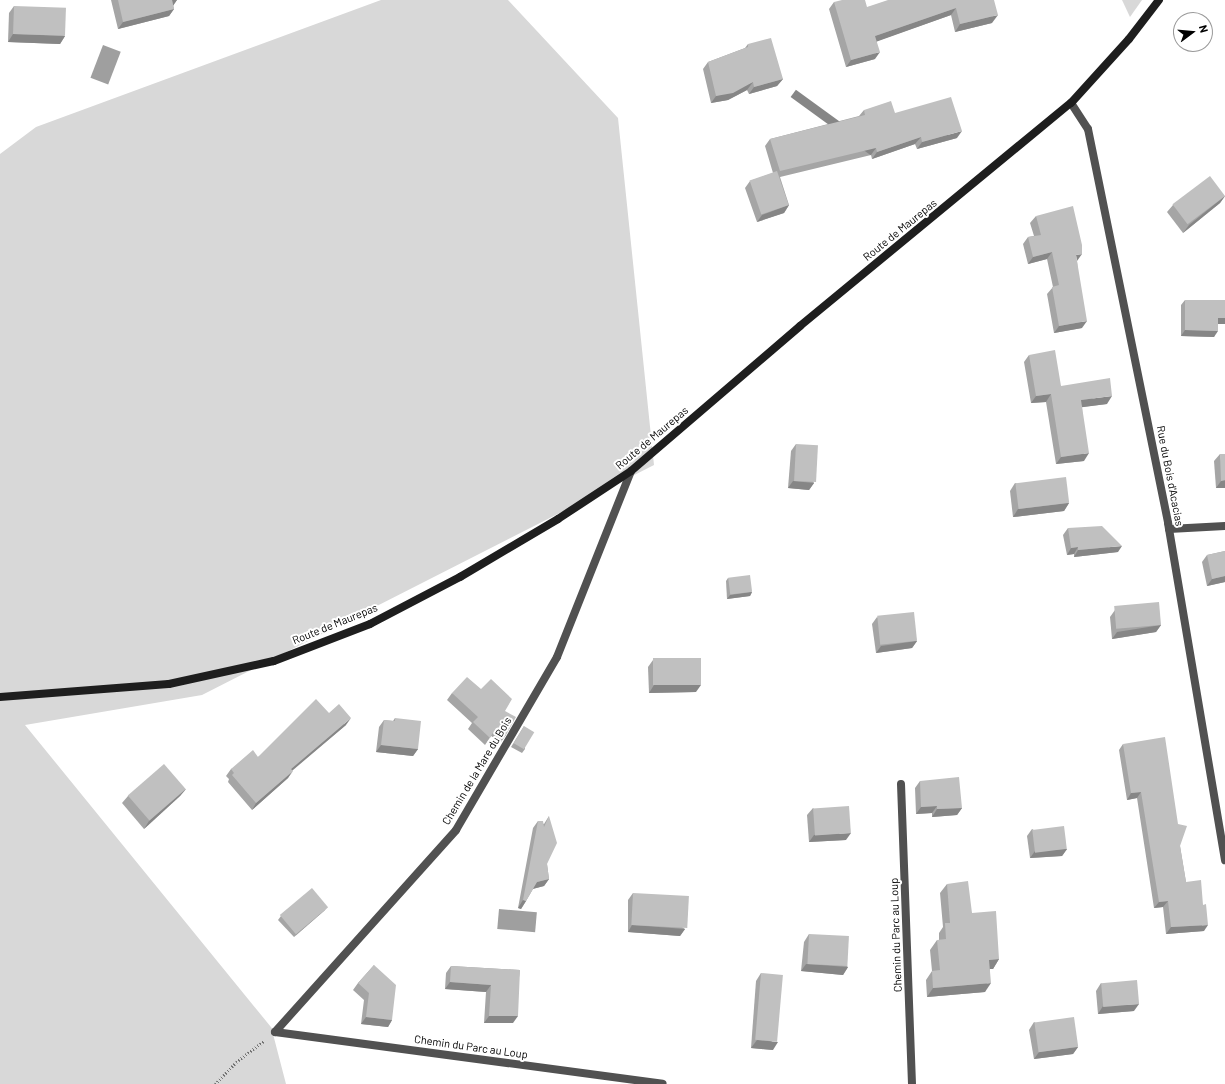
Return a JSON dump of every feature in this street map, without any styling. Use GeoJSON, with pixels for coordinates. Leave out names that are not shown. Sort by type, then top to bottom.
{"type":"FeatureCollection","features":[{"type":"Feature","properties":{"kind":"street","name":"Route de Maurepas"},"geometry":{"type":"LineString","coordinates":[[0,697],[169,684],[274,661],[370,624],[446,584],[558,519],[631,471],[800,326],[1071,103],[1129,39],[1159,0]]}},
{"type":"Feature","properties":{"kind":"street","name":"Rue du Bois d'Acacias"},"geometry":{"type":"LineString","coordinates":[[1071,103],[1088,128],[1169,530],[1225,860]]}},
{"type":"Feature","properties":{"kind":"street","name":"Chemin de la Mare du Bois"},"geometry":{"type":"LineString","coordinates":[[275,1032],[456,830],[557,657],[631,471]]}},
{"type":"Feature","properties":{"kind":"street"},"geometry":{"type":"LineString","coordinates":[[1169,530],[1225,526]]}},
{"type":"Feature","properties":{"kind":"street","name":"Chemin du Parc au Loup"},"geometry":{"type":"LineString","coordinates":[[901,784],[912,1084]]}},
{"type":"Feature","properties":{"kind":"street","name":"Chemin du Parc au Loup"},"geometry":{"type":"LineString","coordinates":[[275,1032],[663,1084]]}},
{"type":"Feature","properties":{"kind":"path"},"geometry":{"type":"LineString","coordinates":[[215,1084],[236,1062],[275,1032]]}},
{"type":"Feature","properties":{"kind":"shaded area"},"geometry":{"type":"Polygon","coordinates":[[[381,0],[508,0],[618,118],[654,465],[202,695],[25,725],[275,1032],[273,1034],[286,1084],[0,1084],[0,154],[36,127],[381,0]]]}},
{"type":"Feature","properties":{"kind":"shaded area"},"geometry":{"type":"Polygon","coordinates":[[[1122,0],[1142,0],[1130,17],[1122,0]]]}},
{"type":"Feature","properties":{"kind":"shaded area"},"geometry":{"type":"Polygon","coordinates":[[[103,45],[121,52],[108,84],[90,78],[103,45]]]}},
{"type":"Feature","properties":{"kind":"shaded area"},"geometry":{"type":"Polygon","coordinates":[[[499,909],[537,912],[535,932],[497,929],[499,909]]]}},
{"type":"Feature","properties":{"kind":"building"},"geometry":{"type":"Polygon","coordinates":[[[118,0],[172,0],[174,9],[123,22],[118,0]]]}},
{"type":"Feature","properties":{"kind":"building"},"geometry":{"type":"Polygon","coordinates":[[[842,0],[865,0],[867,7],[888,0],[994,0],[998,15],[960,24],[956,8],[875,36],[880,52],[851,60],[834,2],[842,0]]]}},
{"type":"Feature","properties":{"kind":"building"},"geometry":{"type":"Polygon","coordinates":[[[14,6],[66,8],[65,36],[13,34],[14,6]]]}},
{"type":"Feature","properties":{"kind":"building"},"geometry":{"type":"Polygon","coordinates":[[[771,38],[783,79],[754,87],[753,82],[733,93],[716,96],[708,62],[748,47],[748,44],[771,38]]]}},
{"type":"Feature","properties":{"kind":"building"},"geometry":{"type":"Polygon","coordinates":[[[951,97],[962,131],[922,142],[921,137],[877,152],[876,148],[780,171],[770,139],[865,115],[864,110],[891,101],[895,113],[951,97]]]}},
{"type":"Feature","properties":{"kind":"building"},"geometry":{"type":"Polygon","coordinates":[[[777,171],[789,205],[761,214],[750,180],[777,171]]]}},
{"type":"Feature","properties":{"kind":"building"},"geometry":{"type":"Polygon","coordinates":[[[1210,176],[1225,196],[1188,224],[1172,204],[1210,176]]]}},
{"type":"Feature","properties":{"kind":"building"},"geometry":{"type":"Polygon","coordinates":[[[1073,206],[1082,245],[1082,254],[1076,255],[1087,321],[1059,326],[1052,287],[1059,285],[1052,252],[1033,257],[1028,237],[1041,235],[1036,216],[1073,206]]]}},
{"type":"Feature","properties":{"kind":"building"},"geometry":{"type":"Polygon","coordinates":[[[1185,300],[1225,300],[1225,318],[1218,318],[1218,331],[1185,330],[1185,300]]]}},
{"type":"Feature","properties":{"kind":"building"},"geometry":{"type":"Polygon","coordinates":[[[1055,350],[1061,386],[1110,378],[1112,396],[1081,400],[1089,453],[1061,457],[1051,394],[1036,396],[1029,355],[1055,350]]]}},
{"type":"Feature","properties":{"kind":"building"},"geometry":{"type":"Polygon","coordinates":[[[796,444],[818,445],[816,482],[794,481],[796,444]]]}},
{"type":"Feature","properties":{"kind":"building"},"geometry":{"type":"Polygon","coordinates":[[[1220,454],[1225,454],[1225,480],[1221,481],[1220,454]]]}},
{"type":"Feature","properties":{"kind":"building"},"geometry":{"type":"Polygon","coordinates":[[[1066,477],[1069,503],[1019,509],[1015,483],[1066,477]]]}},
{"type":"Feature","properties":{"kind":"building"},"geometry":{"type":"Polygon","coordinates":[[[1102,526],[1122,546],[1078,550],[1078,547],[1071,548],[1068,528],[1102,526]]]}},
{"type":"Feature","properties":{"kind":"building"},"geometry":{"type":"Polygon","coordinates":[[[1225,551],[1225,576],[1212,579],[1207,555],[1225,551]]]}},
{"type":"Feature","properties":{"kind":"building"},"geometry":{"type":"Polygon","coordinates":[[[750,575],[752,592],[730,595],[728,578],[750,575]]]}},
{"type":"Feature","properties":{"kind":"building"},"geometry":{"type":"Polygon","coordinates":[[[1159,602],[1161,625],[1116,629],[1114,606],[1159,602]]]}},
{"type":"Feature","properties":{"kind":"building"},"geometry":{"type":"Polygon","coordinates":[[[914,612],[917,641],[880,645],[877,616],[914,612]]]}},
{"type":"Feature","properties":{"kind":"building"},"geometry":{"type":"Polygon","coordinates":[[[653,658],[701,658],[701,685],[653,685],[653,658]]]}},
{"type":"Feature","properties":{"kind":"building"},"geometry":{"type":"Polygon","coordinates":[[[467,677],[481,689],[491,679],[512,699],[505,711],[516,717],[506,735],[495,729],[490,738],[473,722],[478,717],[452,693],[467,677]]]}},
{"type":"Feature","properties":{"kind":"building"},"geometry":{"type":"Polygon","coordinates":[[[316,699],[329,713],[339,704],[351,718],[291,769],[293,771],[256,803],[232,775],[234,773],[231,769],[253,750],[258,757],[316,699]]]}},
{"type":"Feature","properties":{"kind":"building"},"geometry":{"type":"Polygon","coordinates":[[[395,718],[421,721],[418,749],[381,745],[384,720],[395,721],[395,718]]]}},
{"type":"Feature","properties":{"kind":"building"},"geometry":{"type":"Polygon","coordinates":[[[524,726],[534,732],[524,749],[514,743],[524,726]]]}},
{"type":"Feature","properties":{"kind":"building"},"geometry":{"type":"Polygon","coordinates":[[[1165,737],[1178,824],[1187,826],[1180,846],[1186,882],[1201,880],[1203,905],[1206,904],[1208,925],[1171,927],[1168,901],[1159,902],[1141,792],[1131,793],[1123,744],[1165,737]]]}},
{"type":"Feature","properties":{"kind":"building"},"geometry":{"type":"Polygon","coordinates":[[[164,764],[186,789],[149,820],[128,795],[164,764]]]}},
{"type":"Feature","properties":{"kind":"building"},"geometry":{"type":"Polygon","coordinates":[[[959,777],[962,808],[937,809],[937,806],[921,807],[920,781],[959,777]]]}},
{"type":"Feature","properties":{"kind":"building"},"geometry":{"type":"Polygon","coordinates":[[[849,806],[851,833],[815,835],[813,809],[849,806]]]}},
{"type":"Feature","properties":{"kind":"building"},"geometry":{"type":"Polygon","coordinates":[[[549,816],[557,843],[547,864],[549,879],[537,882],[526,901],[523,900],[538,821],[543,821],[544,827],[549,816]]]}},
{"type":"Feature","properties":{"kind":"building"},"geometry":{"type":"Polygon","coordinates":[[[1064,826],[1067,849],[1035,853],[1032,830],[1064,826]]]}},
{"type":"Feature","properties":{"kind":"building"},"geometry":{"type":"Polygon","coordinates":[[[968,881],[972,913],[996,911],[999,959],[989,960],[991,983],[933,988],[932,971],[940,970],[937,940],[946,939],[945,923],[950,923],[947,884],[968,881]]]}},
{"type":"Feature","properties":{"kind":"building"},"geometry":{"type":"Polygon","coordinates":[[[312,888],[328,907],[296,934],[280,915],[312,888]]]}},
{"type":"Feature","properties":{"kind":"building"},"geometry":{"type":"Polygon","coordinates":[[[633,893],[689,896],[687,928],[631,925],[633,893]]]}},
{"type":"Feature","properties":{"kind":"building"},"geometry":{"type":"Polygon","coordinates":[[[809,934],[849,936],[847,966],[807,964],[809,934]]]}},
{"type":"Feature","properties":{"kind":"building"},"geometry":{"type":"Polygon","coordinates":[[[374,965],[396,985],[392,1020],[366,1017],[369,993],[358,983],[374,965]]]}},
{"type":"Feature","properties":{"kind":"building"},"geometry":{"type":"Polygon","coordinates":[[[451,966],[520,970],[518,1016],[489,1016],[491,985],[450,982],[451,966]]]}},
{"type":"Feature","properties":{"kind":"building"},"geometry":{"type":"Polygon","coordinates":[[[761,973],[783,975],[777,1042],[755,1040],[761,973]]]}},
{"type":"Feature","properties":{"kind":"building"},"geometry":{"type":"Polygon","coordinates":[[[1137,980],[1139,1004],[1103,1007],[1101,983],[1137,980]]]}},
{"type":"Feature","properties":{"kind":"building"},"geometry":{"type":"Polygon","coordinates":[[[1074,1017],[1078,1047],[1039,1052],[1034,1023],[1074,1017]]]}}]}
